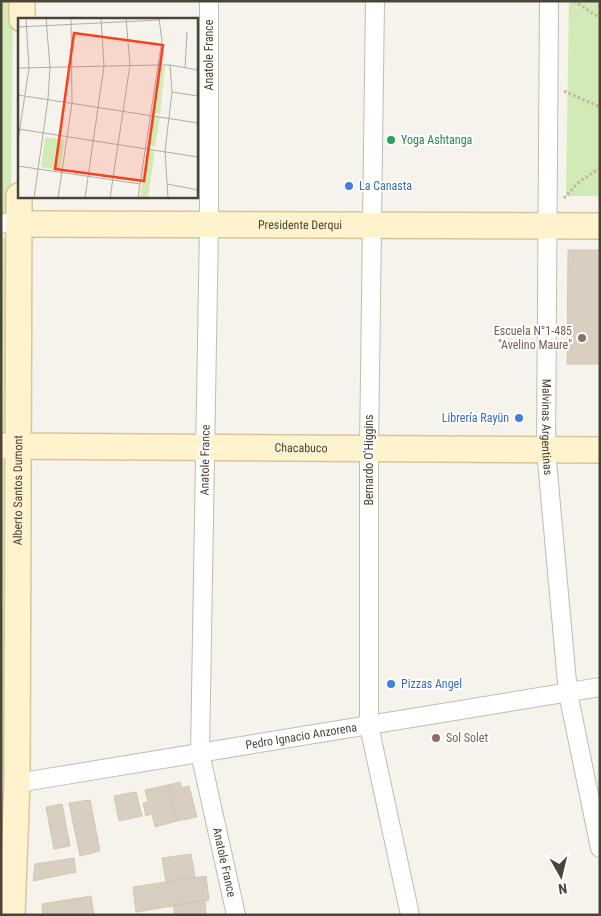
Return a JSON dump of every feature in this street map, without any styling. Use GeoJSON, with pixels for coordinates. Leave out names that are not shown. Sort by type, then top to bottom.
{"type":"FeatureCollection","features":[{"type":"Feature","properties":{"kind":"street"},"geometry":{"type":"LineString","coordinates":[[22,1],[22,18]]}},
{"type":"Feature","properties":{"kind":"street","name":"Anatole France"},"geometry":{"type":"LineString","coordinates":[[209,1],[209,225],[200,753],[236,915]]}},
{"type":"Feature","properties":{"kind":"street","name":"Bernardo O'Higgins"},"geometry":{"type":"LineString","coordinates":[[375,1],[369,449],[369,726],[410,915]]}},
{"type":"Feature","properties":{"kind":"street","name":"Malvinas Argentinas"},"geometry":{"type":"LineString","coordinates":[[550,1],[546,450],[568,693],[600,848]]}},
{"type":"Feature","properties":{"kind":"street","name":"Alberto Santos Dumont"},"geometry":{"type":"LineString","coordinates":[[12,915],[9,784],[10,223],[18,198]]}},
{"type":"Feature","properties":{"kind":"street","name":"Presidente Derqui"},"geometry":{"type":"LineString","coordinates":[[10,223],[600,226]]}},
{"type":"Feature","properties":{"kind":"street","name":"Chacabuco"},"geometry":{"type":"LineString","coordinates":[[10,446],[600,450]]}},
{"type":"Feature","properties":{"kind":"street","name":"Pedro Ignacio Anzorena"},"geometry":{"type":"LineString","coordinates":[[9,784],[600,687]]}},
{"type":"Feature","properties":{"kind":"path"},"geometry":{"type":"LineString","coordinates":[[574,1],[600,18]]}},
{"type":"Feature","properties":{"kind":"path"},"geometry":{"type":"LineString","coordinates":[[549,86],[568,92],[600,107]]}},
{"type":"Feature","properties":{"kind":"path"},"geometry":{"type":"LineString","coordinates":[[547,226],[566,196],[580,182],[600,168]]}},
{"type":"Feature","properties":{"kind":"green space"},"geometry":{"type":"Polygon","coordinates":[[[1,1],[13,1],[11,203],[8,212],[1,214],[1,1]]]}},
{"type":"Feature","properties":{"kind":"green space"},"geometry":{"type":"Polygon","coordinates":[[[569,1],[600,1],[600,196],[566,196],[569,1]]]}},
{"type":"Feature","properties":{"kind":"green space"},"geometry":{"type":"Polygon","coordinates":[[[1,236],[8,240],[7,432],[1,438],[1,236]]]}},
{"type":"Feature","properties":{"kind":"green space"},"geometry":{"type":"Polygon","coordinates":[[[1,459],[7,465],[5,768],[1,774],[1,459]]]}},
{"type":"Feature","properties":{"kind":"building"},"geometry":{"type":"Polygon","coordinates":[[[568,250],[600,250],[600,364],[567,364],[568,250]]]}},
{"type":"Feature","properties":{"kind":"building"},"geometry":{"type":"Polygon","coordinates":[[[180,782],[182,788],[189,786],[197,817],[177,821],[168,785],[180,782]]]}},
{"type":"Feature","properties":{"kind":"building"},"geometry":{"type":"Polygon","coordinates":[[[168,785],[177,821],[155,827],[152,814],[146,816],[143,803],[148,802],[145,790],[168,785]]]}},
{"type":"Feature","properties":{"kind":"building"},"geometry":{"type":"Polygon","coordinates":[[[136,792],[142,816],[119,821],[114,796],[136,792]]]}},
{"type":"Feature","properties":{"kind":"building"},"geometry":{"type":"Polygon","coordinates":[[[90,800],[100,851],[80,856],[69,803],[90,800]]]}},
{"type":"Feature","properties":{"kind":"building"},"geometry":{"type":"Polygon","coordinates":[[[62,804],[70,846],[54,849],[46,807],[62,804]]]}},
{"type":"Feature","properties":{"kind":"building"},"geometry":{"type":"Polygon","coordinates":[[[191,854],[195,877],[166,882],[162,858],[191,854]]]}},
{"type":"Feature","properties":{"kind":"building"},"geometry":{"type":"Polygon","coordinates":[[[74,858],[76,872],[33,881],[35,864],[74,858]]]}},
{"type":"Feature","properties":{"kind":"building"},"geometry":{"type":"Polygon","coordinates":[[[206,876],[209,900],[136,912],[133,887],[206,876]]]}},
{"type":"Feature","properties":{"kind":"building"},"geometry":{"type":"Polygon","coordinates":[[[91,896],[94,915],[43,915],[42,904],[91,896]]]}},
{"type":"Feature","properties":{"kind":"building"},"geometry":{"type":"Polygon","coordinates":[[[205,900],[206,915],[175,915],[173,905],[205,900]]]}},
{"type":"Feature","properties":{"kind":"place","name":"Yoga Ashtanga"},"geometry":{"type":"Point","coordinates":[391,140]}},
{"type":"Feature","properties":{"kind":"place","name":"La Canasta"},"geometry":{"type":"Point","coordinates":[349,186]}},
{"type":"Feature","properties":{"kind":"place","name":"Escuela N°1-485 \"Avelino Maure\""},"geometry":{"type":"Point","coordinates":[582,338]}},
{"type":"Feature","properties":{"kind":"place","name":"Librería Rayün"},"geometry":{"type":"Point","coordinates":[519,418]}},
{"type":"Feature","properties":{"kind":"place","name":"Pizzas Angel"},"geometry":{"type":"Point","coordinates":[391,684]}},
{"type":"Feature","properties":{"kind":"place","name":"Sol Solet"},"geometry":{"type":"Point","coordinates":[436,738]}}]}
